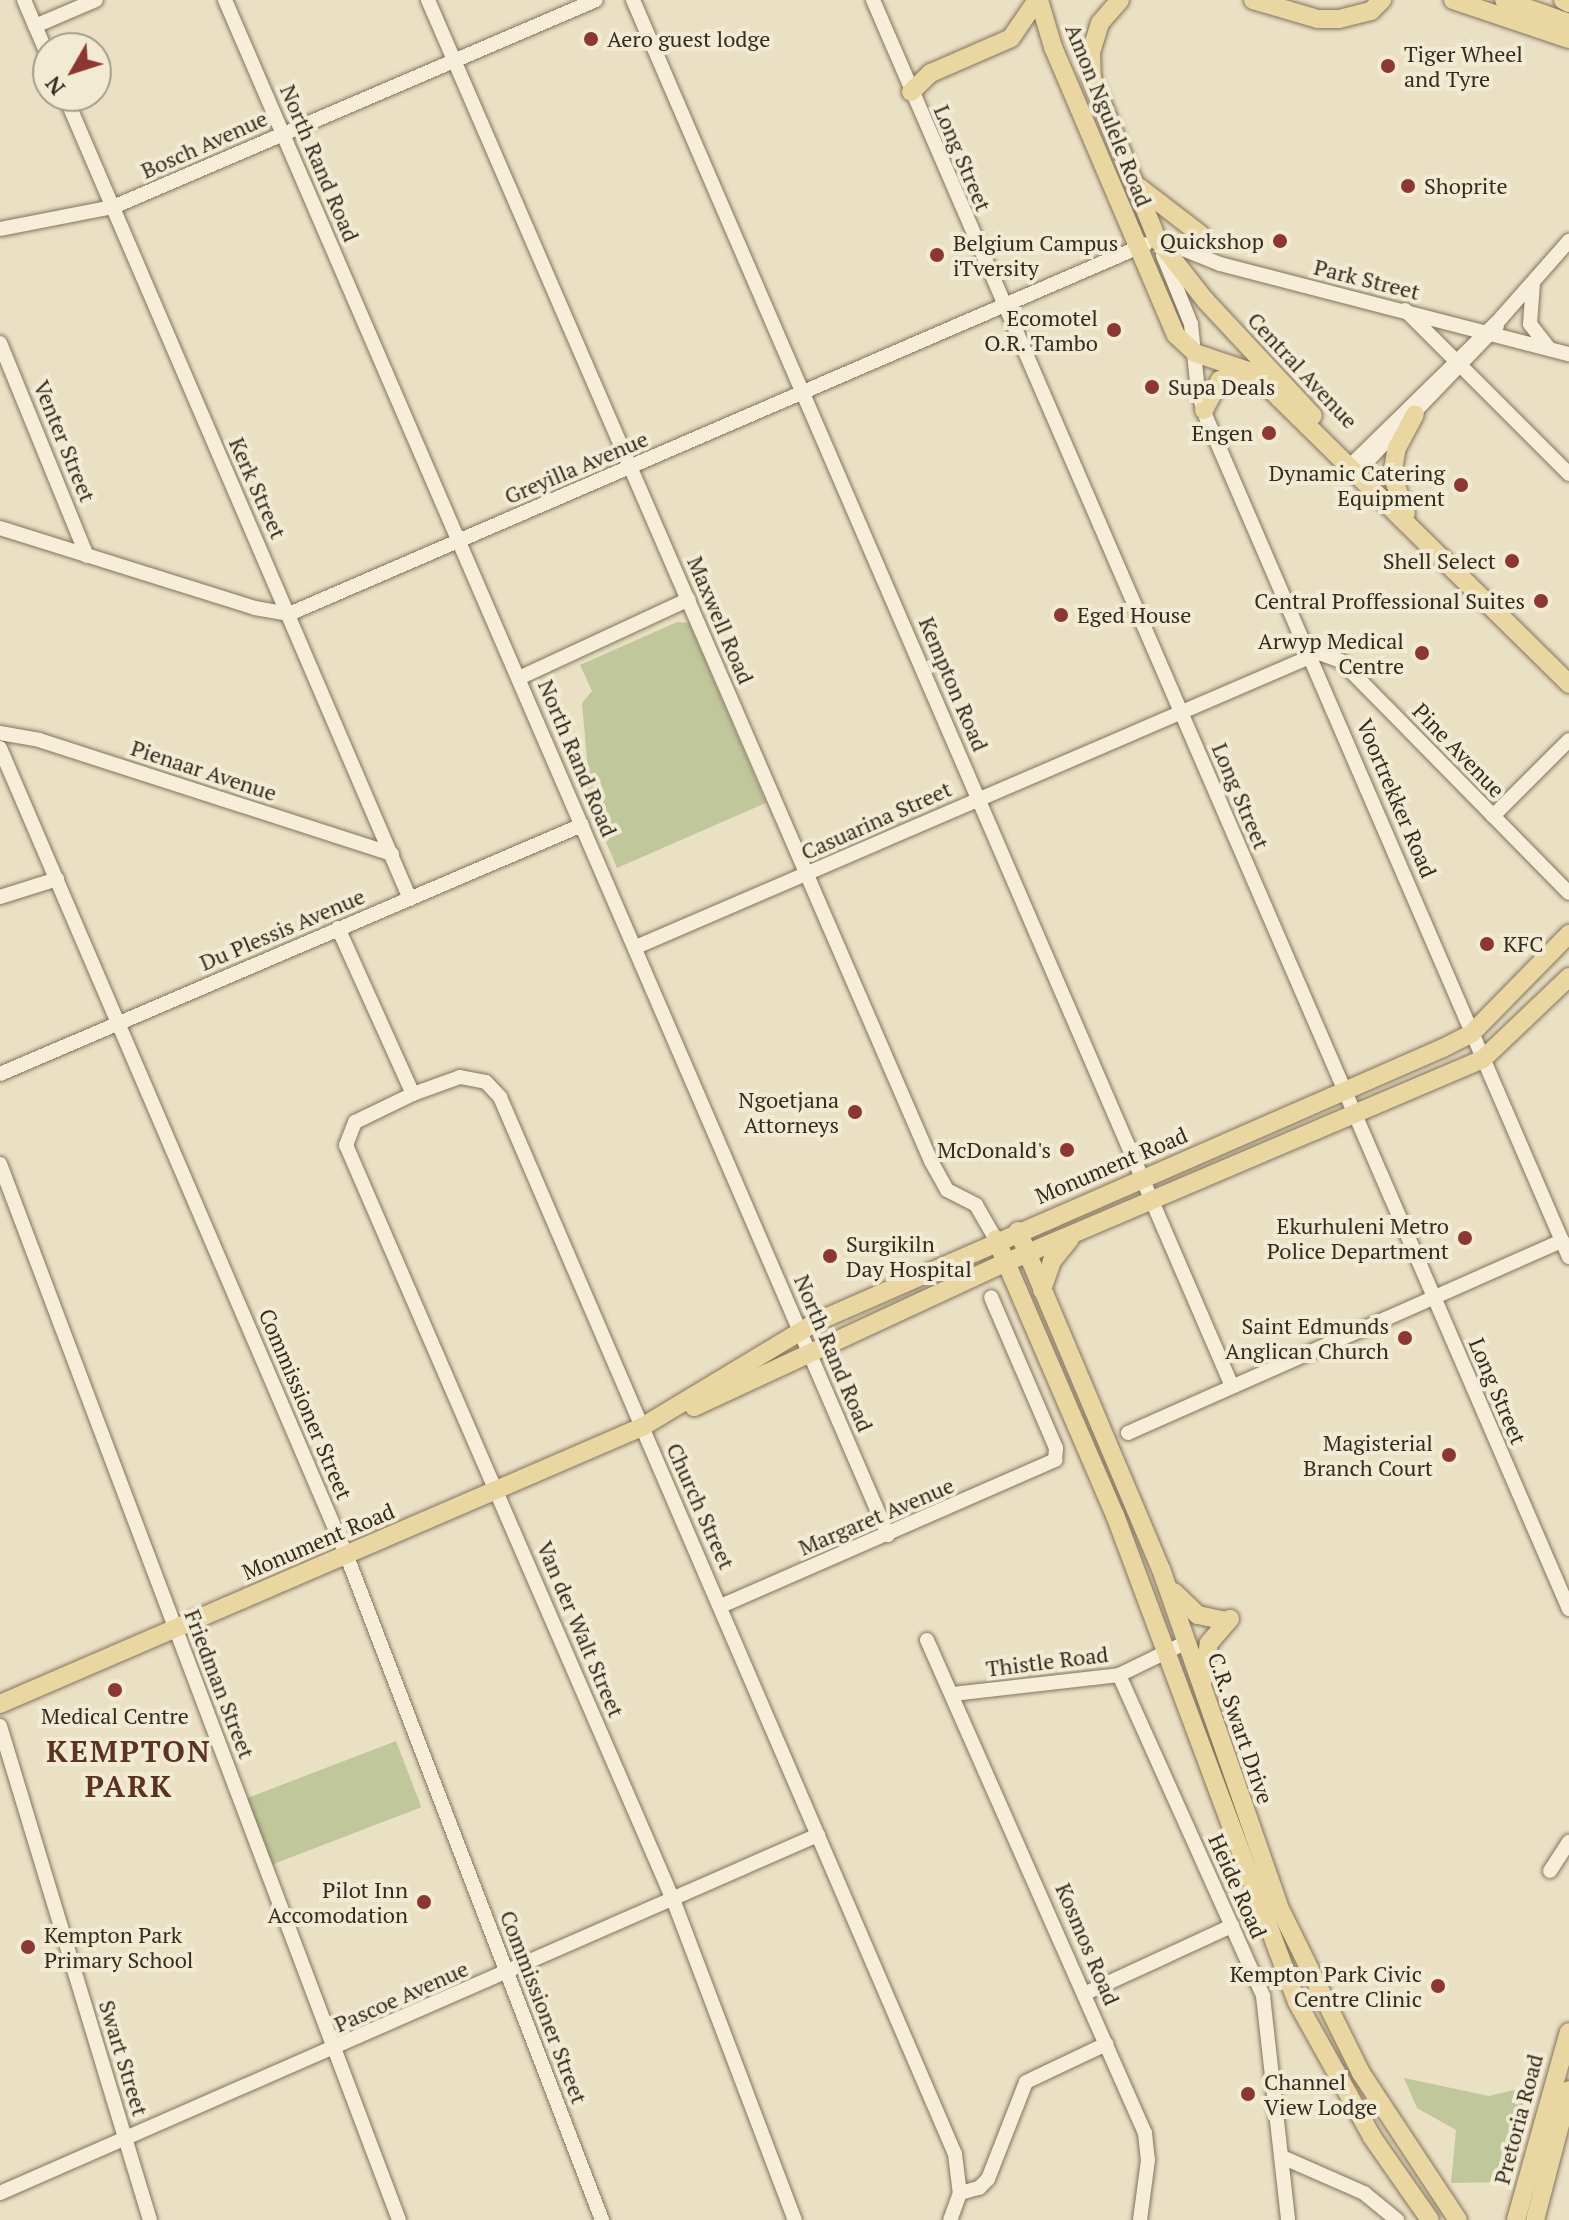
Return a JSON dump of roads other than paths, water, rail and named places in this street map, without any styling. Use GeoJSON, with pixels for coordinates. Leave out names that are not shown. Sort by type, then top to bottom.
{"type":"FeatureCollection","features":[{"type":"Feature","properties":{"kind":"main road"},"geometry":{"type":"LineString","coordinates":[[911,92],[931,73],[1011,38],[1038,0]]}},
{"type":"Feature","properties":{"kind":"main road","name":"Amon Ngulele Road"},"geometry":{"type":"LineString","coordinates":[[1038,0],[1053,47],[1138,247]]}},
{"type":"Feature","properties":{"kind":"main road","name":"Amon Ngulele Road"},"geometry":{"type":"LineString","coordinates":[[1120,0],[1100,23],[1091,52],[1092,78],[1134,182]]}},
{"type":"Feature","properties":{"kind":"main road"},"geometry":{"type":"LineString","coordinates":[[1253,0],[1318,19],[1339,19],[1371,11],[1382,0]]}},
{"type":"Feature","properties":{"kind":"main road"},"geometry":{"type":"LineString","coordinates":[[1453,0],[1569,39]]}},
{"type":"Feature","properties":{"kind":"main road"},"geometry":{"type":"LineString","coordinates":[[1504,0],[1569,23]]}},
{"type":"Feature","properties":{"kind":"main road"},"geometry":{"type":"LineString","coordinates":[[1563,0],[1569,3]]}},
{"type":"Feature","properties":{"kind":"main road"},"geometry":{"type":"LineString","coordinates":[[1134,182],[1201,235]]}},
{"type":"Feature","properties":{"kind":"main road"},"geometry":{"type":"LineString","coordinates":[[1134,182],[1157,239]]}},
{"type":"Feature","properties":{"kind":"main road","name":"Central Avenue"},"geometry":{"type":"LineString","coordinates":[[1157,239],[1205,300],[1356,467],[1569,684]]}},
{"type":"Feature","properties":{"kind":"main road","name":"Voortrekker Road"},"geometry":{"type":"LineString","coordinates":[[1138,247],[1176,335],[1195,353]]}},
{"type":"Feature","properties":{"kind":"main road"},"geometry":{"type":"LineString","coordinates":[[1195,353],[1254,373],[1356,467]]}},
{"type":"Feature","properties":{"kind":"main road"},"geometry":{"type":"LineString","coordinates":[[1204,410],[1220,380],[1254,373]]}},
{"type":"Feature","properties":{"kind":"main road"},"geometry":{"type":"LineString","coordinates":[[1406,513],[1392,475],[1397,448],[1415,414]]}},
{"type":"Feature","properties":{"kind":"main road","name":"Central Avenue"},"geometry":{"type":"LineString","coordinates":[[1356,467],[1406,513],[1418,530]]}},
{"type":"Feature","properties":{"kind":"main road","name":"Monument Road"},"geometry":{"type":"LineString","coordinates":[[648,1424],[800,1330],[996,1239],[1347,1093],[1472,1033],[1569,934]]}},
{"type":"Feature","properties":{"kind":"main road","name":"Monument Road"},"geometry":{"type":"LineString","coordinates":[[0,1704],[648,1424],[675,1417],[808,1351],[1007,1262],[1357,1116],[1483,1059],[1569,977]]}},
{"type":"Feature","properties":{"kind":"main road","name":"C.R. Swart Drive"},"geometry":{"type":"LineString","coordinates":[[1018,1231],[1161,1569],[1286,1923],[1355,2064],[1443,2203],[1458,2220]]}},
{"type":"Feature","properties":{"kind":"main road"},"geometry":{"type":"LineString","coordinates":[[1042,1290],[1052,1261],[1074,1234]]}},
{"type":"Feature","properties":{"kind":"main road","name":"C.R. Swart Drive"},"geometry":{"type":"LineString","coordinates":[[996,1239],[1115,1515],[1297,2002],[1372,2137],[1430,2220]]}},
{"type":"Feature","properties":{"kind":"main road"},"geometry":{"type":"LineString","coordinates":[[1161,1569],[1187,1608],[1206,1619],[1229,1620],[1207,1650],[1202,1689]]}},
{"type":"Feature","properties":{"kind":"main road","name":"Pretoria Road"},"geometry":{"type":"LineString","coordinates":[[1515,2216],[1569,2032]]}},
{"type":"Feature","properties":{"kind":"main road","name":"Pretoria Road"},"geometry":{"type":"LineString","coordinates":[[1535,2220],[1568,2099]]}},
{"type":"Feature","properties":{"kind":"main road"},"geometry":{"type":"LineString","coordinates":[[1540,2196],[1541,2220]]}},
{"type":"Feature","properties":{"kind":"main road"},"geometry":{"type":"LineString","coordinates":[[1443,2203],[1464,2220]]}},
{"type":"Feature","properties":{"kind":"street"},"geometry":{"type":"LineString","coordinates":[[24,0],[38,32]]}},
{"type":"Feature","properties":{"kind":"street"},"geometry":{"type":"LineString","coordinates":[[35,26],[96,0]]}},
{"type":"Feature","properties":{"kind":"street","name":"North Rand Road"},"geometry":{"type":"LineString","coordinates":[[225,0],[888,1535]]}},
{"type":"Feature","properties":{"kind":"street","name":"Maxwell Road"},"geometry":{"type":"LineString","coordinates":[[428,0],[942,1183],[976,1205],[996,1239]]}},
{"type":"Feature","properties":{"kind":"street","name":"Bosch Avenue"},"geometry":{"type":"LineString","coordinates":[[0,229],[113,207],[596,0]]}},
{"type":"Feature","properties":{"kind":"street","name":"Kempton Road"},"geometry":{"type":"LineString","coordinates":[[633,0],[1145,1177],[1232,1386]]}},
{"type":"Feature","properties":{"kind":"street","name":"Long Street"},"geometry":{"type":"LineString","coordinates":[[873,0],[1569,1609]]}},
{"type":"Feature","properties":{"kind":"street","name":"Kerk Street"},"geometry":{"type":"LineString","coordinates":[[72,112],[410,899]]}},
{"type":"Feature","properties":{"kind":"street"},"geometry":{"type":"LineString","coordinates":[[1157,239],[1191,324],[1195,353]]}},
{"type":"Feature","properties":{"kind":"street","name":"Greyilla Avenue"},"geometry":{"type":"LineString","coordinates":[[289,614],[1157,239]]}},
{"type":"Feature","properties":{"kind":"street","name":"Park Street"},"geometry":{"type":"LineString","coordinates":[[1157,239],[1220,264],[1569,354]]}},
{"type":"Feature","properties":{"kind":"street"},"geometry":{"type":"LineString","coordinates":[[1356,467],[1489,332],[1569,241]]}},
{"type":"Feature","properties":{"kind":"street"},"geometry":{"type":"LineString","coordinates":[[1533,282],[1530,324],[1550,350]]}},
{"type":"Feature","properties":{"kind":"street"},"geometry":{"type":"LineString","coordinates":[[1405,310],[1569,474]]}},
{"type":"Feature","properties":{"kind":"street","name":"Venter Street"},"geometry":{"type":"LineString","coordinates":[[0,343],[87,556]]}},
{"type":"Feature","properties":{"kind":"street","name":"Voortrekker Road"},"geometry":{"type":"LineString","coordinates":[[1195,353],[1204,410],[1569,1257]]}},
{"type":"Feature","properties":{"kind":"street"},"geometry":{"type":"LineString","coordinates":[[1356,467],[1415,414],[1457,365]]}},
{"type":"Feature","properties":{"kind":"street"},"geometry":{"type":"LineString","coordinates":[[0,528],[255,608],[289,614]]}},
{"type":"Feature","properties":{"kind":"street"},"geometry":{"type":"LineString","coordinates":[[519,678],[689,599]]}},
{"type":"Feature","properties":{"kind":"street","name":"Pine Avenue"},"geometry":{"type":"LineString","coordinates":[[1310,654],[1327,653],[1341,661],[1569,893]]}},
{"type":"Feature","properties":{"kind":"street","name":"Casuarina Street"},"geometry":{"type":"LineString","coordinates":[[636,947],[807,876],[1310,654]]}},
{"type":"Feature","properties":{"kind":"street","name":"Pienaar Avenue"},"geometry":{"type":"LineString","coordinates":[[0,733],[39,740],[392,854]]}},
{"type":"Feature","properties":{"kind":"street"},"geometry":{"type":"LineString","coordinates":[[1493,816],[1569,740]]}},
{"type":"Feature","properties":{"kind":"street","name":"Commissioner Street"},"geometry":{"type":"LineString","coordinates":[[0,748],[346,1554],[602,2220]]}},
{"type":"Feature","properties":{"kind":"street","name":"Du Plessis Avenue"},"geometry":{"type":"LineString","coordinates":[[0,1074],[582,825]]}},
{"type":"Feature","properties":{"kind":"street"},"geometry":{"type":"LineString","coordinates":[[0,897],[57,879]]}},
{"type":"Feature","properties":{"kind":"street"},"geometry":{"type":"LineString","coordinates":[[338,928],[413,1094]]}},
{"type":"Feature","properties":{"kind":"street","name":"Church Street"},"geometry":{"type":"LineString","coordinates":[[413,1094],[460,1077],[486,1082],[500,1097],[648,1424],[721,1606],[955,2154],[960,2193]]}},
{"type":"Feature","properties":{"kind":"street","name":"Van der Walt Street"},"geometry":{"type":"LineString","coordinates":[[413,1094],[355,1122],[346,1145],[498,1488],[674,1902],[795,2220]]}},
{"type":"Feature","properties":{"kind":"street","name":"Friedman Street"},"geometry":{"type":"LineString","coordinates":[[0,1164],[399,2220]]}},
{"type":"Feature","properties":{"kind":"street"},"geometry":{"type":"LineString","coordinates":[[1128,1433],[1562,1241]]}},
{"type":"Feature","properties":{"kind":"street","name":"Margaret Avenue"},"geometry":{"type":"LineString","coordinates":[[721,1606],[1049,1465],[1056,1448],[991,1297]]}},
{"type":"Feature","properties":{"kind":"street","name":"Kosmos Road"},"geometry":{"type":"LineString","coordinates":[[927,1640],[1086,1993],[1148,2147],[1140,2220]]}},
{"type":"Feature","properties":{"kind":"street","name":"Thistle Road"},"geometry":{"type":"LineString","coordinates":[[953,1694],[1119,1675],[1187,1642]]}},
{"type":"Feature","properties":{"kind":"street","name":"Heide Road"},"geometry":{"type":"LineString","coordinates":[[1119,1675],[1266,2008],[1288,2220]]}},
{"type":"Feature","properties":{"kind":"street","name":"Swart Street"},"geometry":{"type":"LineString","coordinates":[[0,1726],[150,2220]]}},
{"type":"Feature","properties":{"kind":"street","name":"Pascoe Avenue"},"geometry":{"type":"LineString","coordinates":[[0,2193],[674,1902],[818,1835]]}},
{"type":"Feature","properties":{"kind":"street"},"geometry":{"type":"LineString","coordinates":[[1550,1871],[1569,1842]]}},
{"type":"Feature","properties":{"kind":"street"},"geometry":{"type":"LineString","coordinates":[[1086,1993],[1232,1926]]}},
{"type":"Feature","properties":{"kind":"street"},"geometry":{"type":"LineString","coordinates":[[950,2220],[960,2193],[979,2188],[988,2179],[1026,2082],[1106,2044]]}},
{"type":"Feature","properties":{"kind":"street"},"geometry":{"type":"LineString","coordinates":[[1282,2157],[1364,2193],[1397,2220]]}},
{"type":"Feature","properties":{"kind":"place","name":"Aero guest lodge"},"geometry":{"type":"Point","coordinates":[591,39]}},
{"type":"Feature","properties":{"kind":"place","name":"Tiger Wheel and Tyre"},"geometry":{"type":"Point","coordinates":[1388,66]}},
{"type":"Feature","properties":{"kind":"place","name":"Shoprite"},"geometry":{"type":"Point","coordinates":[1408,186]}},
{"type":"Feature","properties":{"kind":"place","name":"Quickshop"},"geometry":{"type":"Point","coordinates":[1280,241]}},
{"type":"Feature","properties":{"kind":"place","name":"Belgium Campus iTversity"},"geometry":{"type":"Point","coordinates":[937,255]}},
{"type":"Feature","properties":{"kind":"place","name":"Ecomotel O.R. Tambo"},"geometry":{"type":"Point","coordinates":[1114,330]}},
{"type":"Feature","properties":{"kind":"place","name":"Supa Deals"},"geometry":{"type":"Point","coordinates":[1152,387]}},
{"type":"Feature","properties":{"kind":"place","name":"Engen"},"geometry":{"type":"Point","coordinates":[1269,433]}},
{"type":"Feature","properties":{"kind":"place","name":"Dynamic Catering Equipment"},"geometry":{"type":"Point","coordinates":[1461,485]}},
{"type":"Feature","properties":{"kind":"place","name":"Shell Select"},"geometry":{"type":"Point","coordinates":[1512,561]}},
{"type":"Feature","properties":{"kind":"place","name":"Central Proffessional Suites"},"geometry":{"type":"Point","coordinates":[1541,601]}},
{"type":"Feature","properties":{"kind":"place","name":"Eged House"},"geometry":{"type":"Point","coordinates":[1061,615]}},
{"type":"Feature","properties":{"kind":"place","name":"Arwyp Medical Centre"},"geometry":{"type":"Point","coordinates":[1422,653]}},
{"type":"Feature","properties":{"kind":"place","name":"KFC"},"geometry":{"type":"Point","coordinates":[1487,944]}},
{"type":"Feature","properties":{"kind":"place","name":"Ngoetjana Attorneys"},"geometry":{"type":"Point","coordinates":[855,1112]}},
{"type":"Feature","properties":{"kind":"place","name":"McDonald's"},"geometry":{"type":"Point","coordinates":[1067,1150]}},
{"type":"Feature","properties":{"kind":"place","name":"Ekurhuleni Metro Police Department"},"geometry":{"type":"Point","coordinates":[1465,1238]}},
{"type":"Feature","properties":{"kind":"place","name":"Surgikiln Day Hospital"},"geometry":{"type":"Point","coordinates":[830,1256]}},
{"type":"Feature","properties":{"kind":"place","name":"Saint Edmunds Anglican Church"},"geometry":{"type":"Point","coordinates":[1405,1338]}},
{"type":"Feature","properties":{"kind":"place","name":"Magisterial Branch Court"},"geometry":{"type":"Point","coordinates":[1449,1455]}},
{"type":"Feature","properties":{"kind":"place","name":"Medical Centre"},"geometry":{"type":"Point","coordinates":[115,1690]}},
{"type":"Feature","properties":{"kind":"place","name":"Pilot Inn Accomodation"},"geometry":{"type":"Point","coordinates":[424,1902]}},
{"type":"Feature","properties":{"kind":"place","name":"Kempton Park Primary School"},"geometry":{"type":"Point","coordinates":[28,1947]}},
{"type":"Feature","properties":{"kind":"place","name":"Kempton Park Civic Centre Clinic"},"geometry":{"type":"Point","coordinates":[1438,1986]}},
{"type":"Feature","properties":{"kind":"place","name":"Channel View Lodge"},"geometry":{"type":"Point","coordinates":[1248,2094]}},
{"type":"Feature","properties":{"kind":"district","name":"KEMPTON PARK"},"geometry":{"type":"Point","coordinates":[129,1768]}}]}
